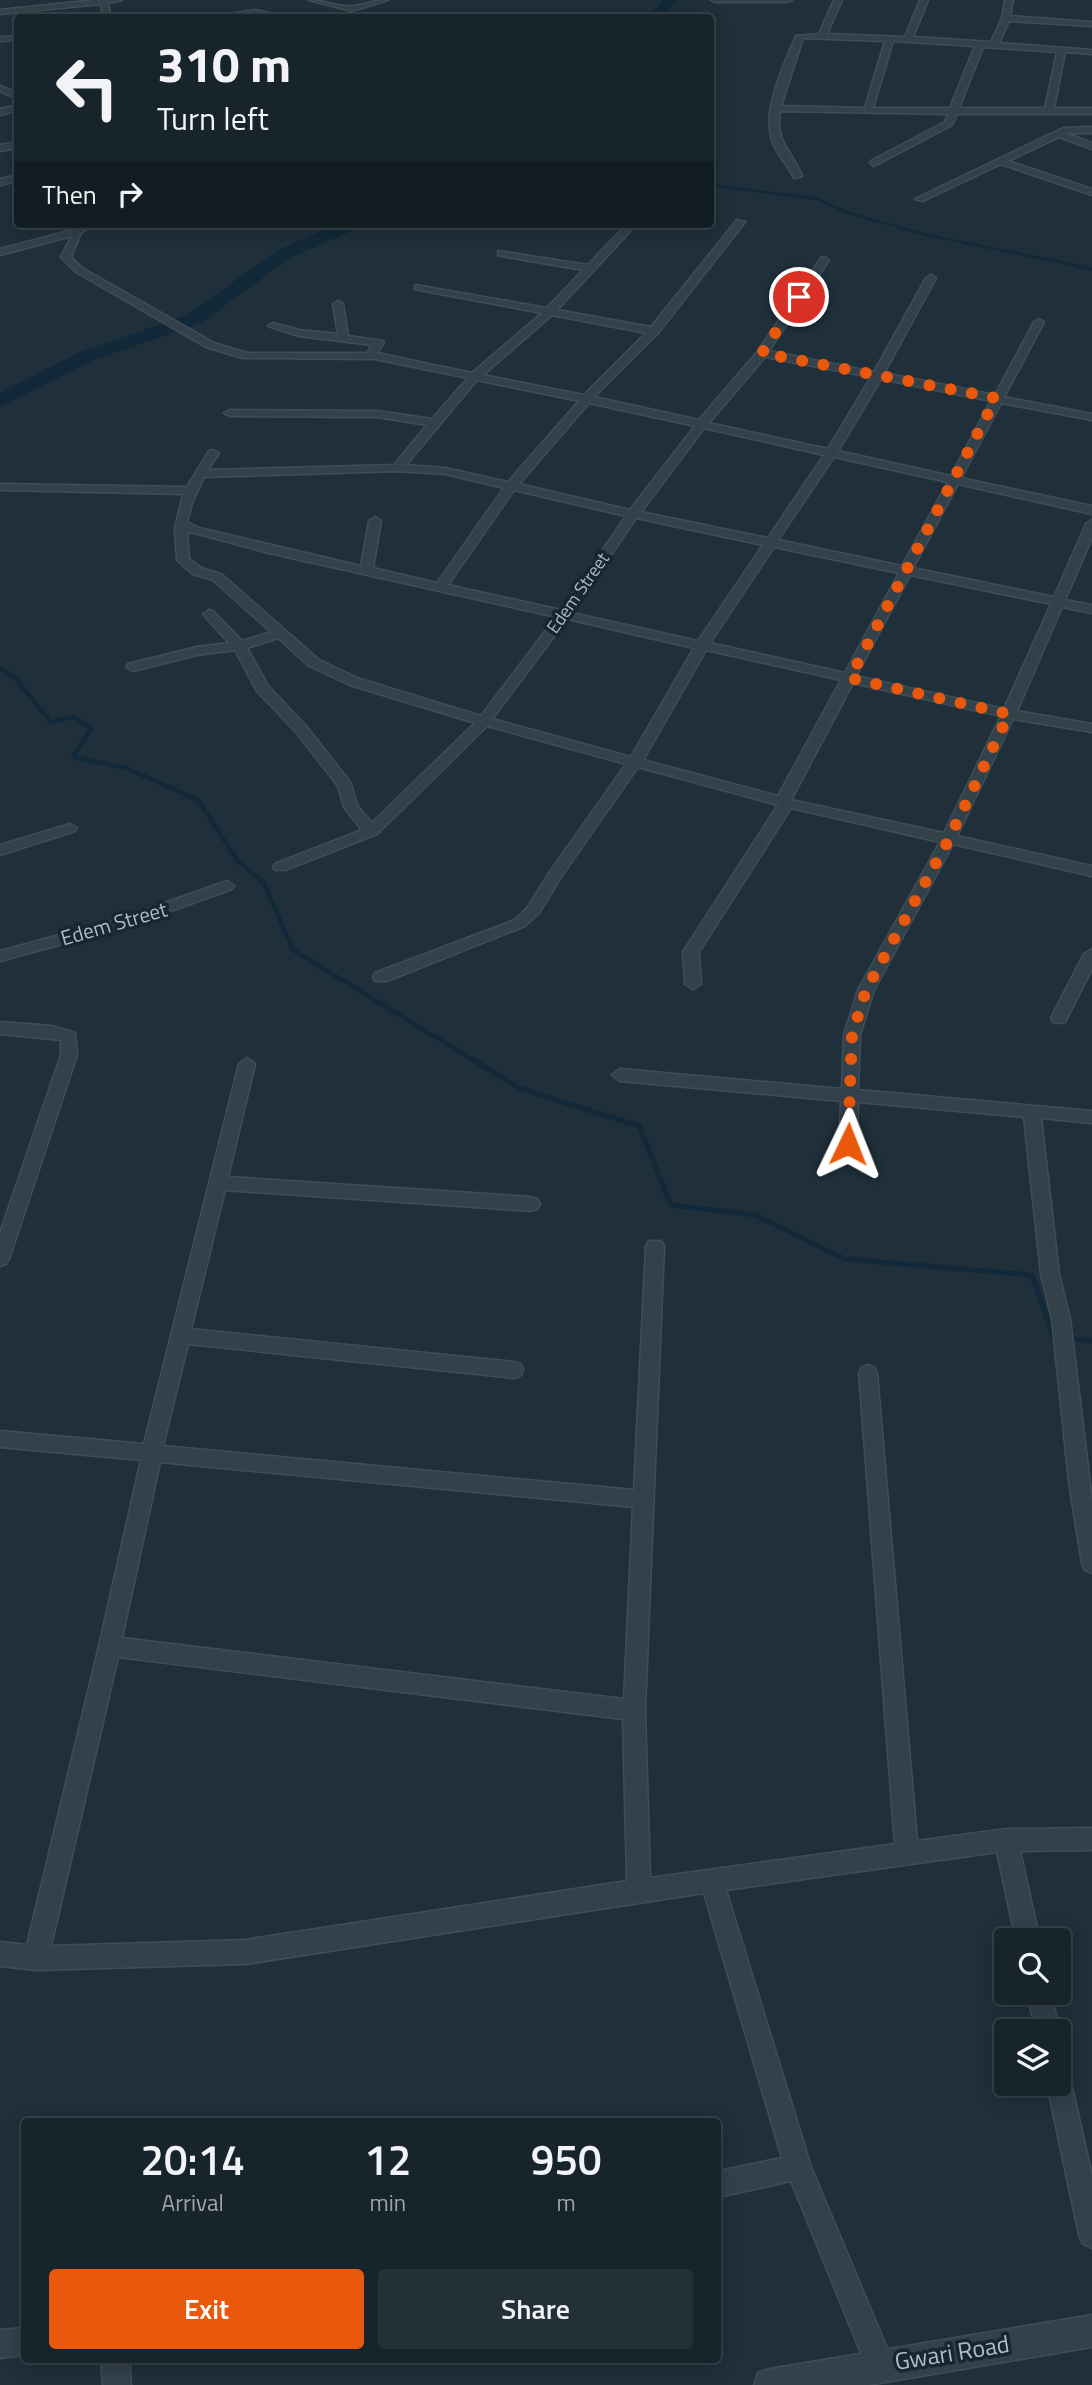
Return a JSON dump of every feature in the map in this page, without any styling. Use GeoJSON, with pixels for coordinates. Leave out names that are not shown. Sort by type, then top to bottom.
{"type":"FeatureCollection","features":[{"type":"Feature","properties":{"kind":"street"},"geometry":{"type":"LineString","coordinates":[[0,12],[118,0]]}},
{"type":"Feature","properties":{"kind":"street"},"geometry":{"type":"LineString","coordinates":[[234,14],[259,0]]}},
{"type":"Feature","properties":{"kind":"street"},"geometry":{"type":"LineString","coordinates":[[313,0],[352,9],[384,0]]}},
{"type":"Feature","properties":{"kind":"street"},"geometry":{"type":"LineString","coordinates":[[543,0],[553,2]]}},
{"type":"Feature","properties":{"kind":"street"},"geometry":{"type":"LineString","coordinates":[[715,0],[788,0]]}},
{"type":"Feature","properties":{"kind":"street"},"geometry":{"type":"LineString","coordinates":[[822,36],[838,0]]}},
{"type":"Feature","properties":{"kind":"street"},"geometry":{"type":"LineString","coordinates":[[908,39],[924,0]]}},
{"type":"Feature","properties":{"kind":"street"},"geometry":{"type":"LineString","coordinates":[[995,45],[1006,18],[1009,0]]}},
{"type":"Feature","properties":{"kind":"street"},"geometry":{"type":"LineString","coordinates":[[243,14],[263,14]]}},
{"type":"Feature","properties":{"kind":"street"},"geometry":{"type":"LineString","coordinates":[[1006,18],[1092,22]]}},
{"type":"Feature","properties":{"kind":"street"},"geometry":{"type":"LineString","coordinates":[[797,177],[794,164],[777,144],[773,130],[776,108],[799,38],[890,38],[1092,52]]}},
{"type":"Feature","properties":{"kind":"street"},"geometry":{"type":"LineString","coordinates":[[868,111],[890,38]]}},
{"type":"Feature","properties":{"kind":"street"},"geometry":{"type":"LineString","coordinates":[[874,163],[949,123],[980,44]]}},
{"type":"Feature","properties":{"kind":"street"},"geometry":{"type":"LineString","coordinates":[[1049,110],[1061,50]]}},
{"type":"Feature","properties":{"kind":"street"},"geometry":{"type":"LineString","coordinates":[[776,108],[868,111],[1092,111]]}},
{"type":"Feature","properties":{"kind":"street"},"geometry":{"type":"LineString","coordinates":[[920,199],[1058,134],[1073,130],[1092,130]]}},
{"type":"Feature","properties":{"kind":"street"},"geometry":{"type":"LineString","coordinates":[[1058,134],[1092,146]]}},
{"type":"Feature","properties":{"kind":"street"},"geometry":{"type":"LineString","coordinates":[[1000,161],[1092,192]]}},
{"type":"Feature","properties":{"kind":"street"},"geometry":{"type":"LineString","coordinates":[[440,587],[511,486],[586,399],[654,331],[740,222]]}},
{"type":"Feature","properties":{"kind":"street"},"geometry":{"type":"LineString","coordinates":[[0,252],[82,228]]}},
{"type":"Feature","properties":{"kind":"street"},"geometry":{"type":"LineString","coordinates":[[397,468],[475,376],[549,312],[628,228]]}},
{"type":"Feature","properties":{"kind":"street"},"geometry":{"type":"LineString","coordinates":[[76,232],[77,236],[66,257],[79,270],[199,338],[246,356],[370,356],[404,362],[955,478],[1092,510]]}},
{"type":"Feature","properties":{"kind":"street"},"geometry":{"type":"LineString","coordinates":[[501,253],[591,268]]}},
{"type":"Feature","properties":{"kind":"street","name":"Edem Street"},"geometry":{"type":"LineString","coordinates":[[280,867],[372,831],[484,721],[565,614],[633,514],[702,424],[762,353],[824,260]]}},
{"type":"Feature","properties":{"kind":"street"},"geometry":{"type":"LineString","coordinates":[[381,977],[500,933],[520,923],[534,910],[554,876],[636,760],[702,645],[831,453],[931,278]]}},
{"type":"Feature","properties":{"kind":"street"},"geometry":{"type":"LineString","coordinates":[[419,287],[654,331]]}},
{"type":"Feature","properties":{"kind":"street"},"geometry":{"type":"LineString","coordinates":[[338,304],[343,336]]}},
{"type":"Feature","properties":{"kind":"street"},"geometry":{"type":"LineString","coordinates":[[693,984],[691,951],[785,802],[996,398],[1039,322]]}},
{"type":"Feature","properties":{"kind":"street"},"geometry":{"type":"LineString","coordinates":[[273,326],[296,332],[343,336],[379,343],[400,351],[404,362]]}},
{"type":"Feature","properties":{"kind":"street"},"geometry":{"type":"LineString","coordinates":[[370,356],[379,343]]}},
{"type":"Feature","properties":{"kind":"street"},"geometry":{"type":"LineString","coordinates":[[762,353],[1092,417]]}},
{"type":"Feature","properties":{"kind":"street"},"geometry":{"type":"LineString","coordinates":[[230,413],[377,414],[435,423]]}},
{"type":"Feature","properties":{"kind":"street"},"geometry":{"type":"LineString","coordinates":[[213,453],[188,491],[181,524],[183,560],[197,571],[217,577],[278,634],[314,663],[355,682],[484,721],[785,802],[948,841],[1092,871]]}},
{"type":"Feature","properties":{"kind":"street"},"geometry":{"type":"LineString","coordinates":[[200,474],[397,468],[446,471],[633,514],[1092,608]]}},
{"type":"Feature","properties":{"kind":"street"},"geometry":{"type":"LineString","coordinates":[[0,487],[188,491]]}},
{"type":"Feature","properties":{"kind":"street"},"geometry":{"type":"LineString","coordinates":[[366,570],[375,521]]}},
{"type":"Feature","properties":{"kind":"street"},"geometry":{"type":"LineString","coordinates":[[181,524],[269,549],[1009,714],[1092,728]]}},
{"type":"Feature","properties":{"kind":"street"},"geometry":{"type":"LineString","coordinates":[[848,1144],[852,1035],[866,990],[948,841],[1009,714],[1092,524]]}},
{"type":"Feature","properties":{"kind":"street"},"geometry":{"type":"LineString","coordinates":[[209,614],[239,646],[262,688],[301,729],[339,777],[345,785],[351,807],[372,831]]}},
{"type":"Feature","properties":{"kind":"street"},"geometry":{"type":"LineString","coordinates":[[133,667],[224,645],[239,646],[278,634]]}},
{"type":"Feature","properties":{"kind":"street"},"geometry":{"type":"LineString","coordinates":[[0,850],[70,828]]}},
{"type":"Feature","properties":{"kind":"street","name":"Edem Street"},"geometry":{"type":"LineString","coordinates":[[0,956],[127,922],[227,886]]}},
{"type":"Feature","properties":{"kind":"street"},"geometry":{"type":"LineString","coordinates":[[1059,1018],[1092,954]]}},
{"type":"Feature","properties":{"kind":"street"},"geometry":{"type":"LineString","coordinates":[[0,1028],[52,1032],[69,1037],[70,1042],[69,1055],[0,1259]]}},
{"type":"Feature","properties":{"kind":"street"},"geometry":{"type":"LineString","coordinates":[[36,1958],[110,1646],[152,1453],[183,1336],[247,1064]]}},
{"type":"Feature","properties":{"kind":"street"},"geometry":{"type":"LineString","coordinates":[[620,1075],[1092,1117]]}},
{"type":"Feature","properties":{"kind":"street"},"geometry":{"type":"LineString","coordinates":[[1031,1112],[1050,1274],[1061,1319],[1079,1482],[1092,1564]]}},
{"type":"Feature","properties":{"kind":"street"},"geometry":{"type":"LineString","coordinates":[[220,1183],[531,1204]]}},
{"type":"Feature","properties":{"kind":"street"},"geometry":{"type":"LineString","coordinates":[[639,1891],[634,1710],[655,1246]]}},
{"type":"Feature","properties":{"kind":"street"},"geometry":{"type":"LineString","coordinates":[[183,1336],[514,1370]]}},
{"type":"Feature","properties":{"kind":"street"},"geometry":{"type":"LineString","coordinates":[[868,1373],[907,1854]]}},
{"type":"Feature","properties":{"kind":"street"},"geometry":{"type":"LineString","coordinates":[[0,1439],[642,1499]]}},
{"type":"Feature","properties":{"kind":"street"},"geometry":{"type":"LineString","coordinates":[[110,1646],[634,1710]]}},
{"type":"Feature","properties":{"kind":"street"},"geometry":{"type":"LineString","coordinates":[[0,1954],[36,1958],[245,1952],[639,1891],[1006,1840],[1092,1839]]}},
{"type":"Feature","properties":{"kind":"street"},"geometry":{"type":"LineString","coordinates":[[1006,1840],[1025,1928]]}},
{"type":"Feature","properties":{"kind":"street"},"geometry":{"type":"LineString","coordinates":[[712,1881],[798,2167],[880,2365]]}},
{"type":"Feature","properties":{"kind":"street"},"geometry":{"type":"LineString","coordinates":[[1062,2096],[1092,2235]]}},
{"type":"Feature","properties":{"kind":"street"},"geometry":{"type":"LineString","coordinates":[[721,2184],[798,2167]]}},
{"type":"Feature","properties":{"kind":"street","name":"Gwari Road"},"geometry":{"type":"LineString","coordinates":[[770,2385],[1092,2331]]}},
{"type":"Feature","properties":{"kind":"street"},"geometry":{"type":"LineString","coordinates":[[0,2344],[21,2342]]}},
{"type":"Feature","properties":{"kind":"street"},"geometry":{"type":"LineString","coordinates":[[115,2363],[117,2385]]}},
{"type":"Feature","properties":{"kind":"waterway"},"geometry":{"type":"LineString","coordinates":[[654,14],[663,10],[670,0]]}},
{"type":"Feature","properties":{"kind":"waterway"},"geometry":{"type":"LineString","coordinates":[[714,186],[817,199],[848,213],[927,235],[1089,268]]}},
{"type":"Feature","properties":{"kind":"waterway"},"geometry":{"type":"LineString","coordinates":[[0,401],[87,356],[194,319],[284,254],[343,228]]}},
{"type":"Feature","properties":{"kind":"waterway"},"geometry":{"type":"LineString","coordinates":[[1080,267],[1092,269]]}},
{"type":"Feature","properties":{"kind":"waterway"},"geometry":{"type":"LineString","coordinates":[[0,668],[14,677],[51,722],[73,717],[91,728],[73,757],[126,768],[198,800],[237,860],[264,883],[293,950],[475,1061]]}},
{"type":"Feature","properties":{"kind":"waterway"},"geometry":{"type":"LineString","coordinates":[[472,1059],[519,1088],[639,1126],[671,1205],[755,1215],[845,1259],[1032,1275],[1053,1336],[1092,1341]]}},
{"type":"Feature","properties":{"kind":"route"},"geometry":{"type":"LineString","coordinates":[[799,297],[762,353],[996,398],[850,678],[1009,714],[948,841],[866,990],[852,1035],[848,1144]]}}]}
